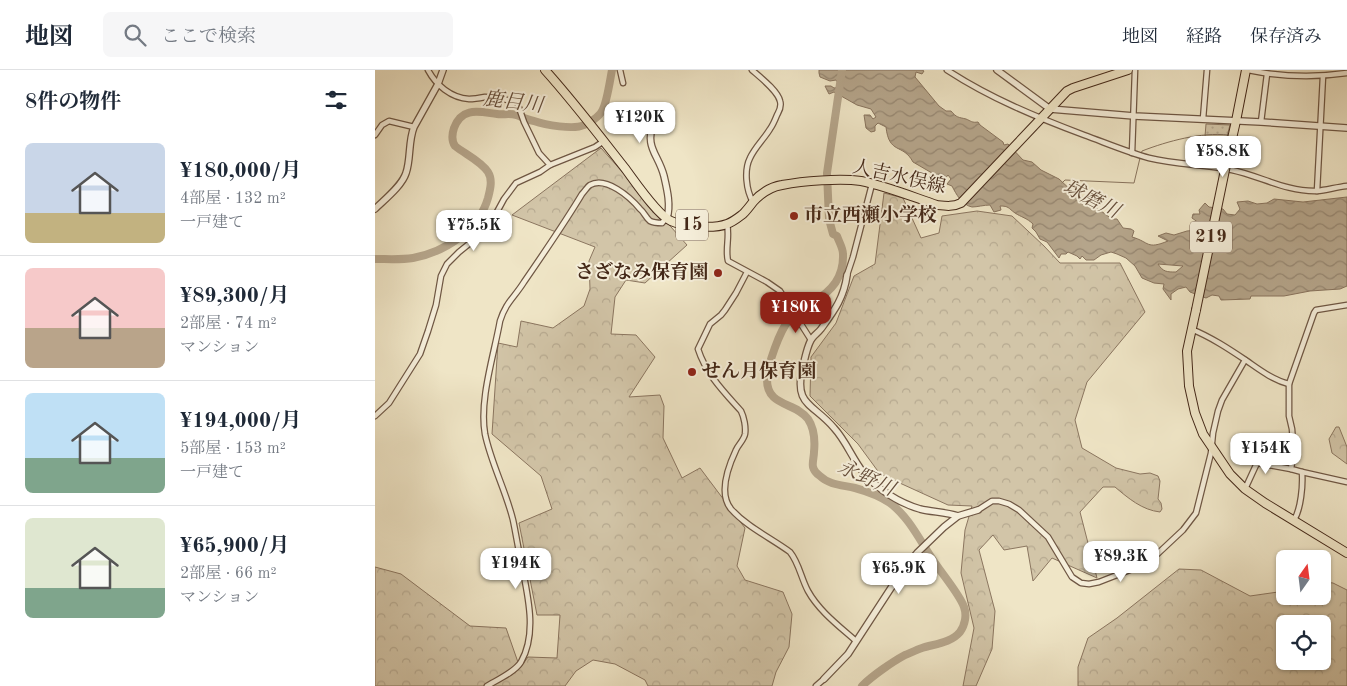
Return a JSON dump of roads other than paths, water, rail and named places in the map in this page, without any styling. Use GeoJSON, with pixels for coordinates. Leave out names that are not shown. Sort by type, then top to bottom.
{"type":"FeatureCollection","features":[{"type":"Feature","properties":{"kind":"main road","name":"15"},"geometry":{"type":"LineString","coordinates":[[546,70],[651,202],[667,218],[686,225],[717,226],[727,224]]}},
{"type":"Feature","properties":{"kind":"main road","name":"人吉水俣線"},"geometry":{"type":"LineString","coordinates":[[727,224],[744,213],[759,196],[769,189],[782,185],[821,181],[861,181],[937,205],[956,206],[1067,91],[1128,70]]}},
{"type":"Feature","properties":{"kind":"main road","name":"219"},"geometry":{"type":"LineString","coordinates":[[1247,70],[1191,329],[1187,352],[1189,386],[1195,413],[1203,434],[1231,474],[1245,489],[1259,500],[1347,553]]}},
{"type":"Feature","properties":{"kind":"street"},"geometry":{"type":"LineString","coordinates":[[428,70],[437,84],[445,90],[466,99],[493,98],[517,102],[539,153],[550,166]]}},
{"type":"Feature","properties":{"kind":"street"},"geometry":{"type":"LineString","coordinates":[[375,209],[405,176],[408,166],[409,142],[414,127],[443,70]]}},
{"type":"Feature","properties":{"kind":"street"},"geometry":{"type":"LineString","coordinates":[[620,70],[623,83]]}},
{"type":"Feature","properties":{"kind":"street"},"geometry":{"type":"LineString","coordinates":[[752,70],[775,91],[781,102],[781,108],[771,128],[750,158],[747,169],[747,181],[750,197],[753,202]]}},
{"type":"Feature","properties":{"kind":"street"},"geometry":{"type":"LineString","coordinates":[[947,70],[994,98],[1040,120],[1132,153],[1186,165],[1211,166],[1239,171],[1279,185],[1305,190],[1317,191],[1347,186]]}},
{"type":"Feature","properties":{"kind":"street"},"geometry":{"type":"LineString","coordinates":[[997,70],[1050,109],[1134,116],[1347,128]]}},
{"type":"Feature","properties":{"kind":"street"},"geometry":{"type":"LineString","coordinates":[[1132,153],[1135,70]]}},
{"type":"Feature","properties":{"kind":"street"},"geometry":{"type":"LineString","coordinates":[[1203,119],[1207,70]]}},
{"type":"Feature","properties":{"kind":"street"},"geometry":{"type":"LineString","coordinates":[[1247,70],[1267,74],[1323,76],[1347,72]]}},
{"type":"Feature","properties":{"kind":"street"},"geometry":{"type":"LineString","coordinates":[[1261,122],[1267,74]]}},
{"type":"Feature","properties":{"kind":"street"},"geometry":{"type":"LineString","coordinates":[[1317,191],[1323,76]]}},
{"type":"Feature","properties":{"kind":"street"},"geometry":{"type":"LineString","coordinates":[[487,686],[509,673],[521,662],[529,637],[530,622],[513,520],[495,469],[485,433],[485,397],[503,310],[509,300],[523,285],[582,194],[590,186],[599,182],[613,187],[627,195],[649,220],[655,223],[662,223],[667,218],[669,203],[665,179],[652,151],[650,134],[655,116],[664,112],[669,118]]}},
{"type":"Feature","properties":{"kind":"street"},"geometry":{"type":"LineString","coordinates":[[375,135],[382,125],[389,121],[414,127]]}},
{"type":"Feature","properties":{"kind":"street"},"geometry":{"type":"LineString","coordinates":[[375,416],[389,403],[420,354],[433,314],[441,276],[447,264],[493,221],[504,199],[516,183],[560,160],[604,142]]}},
{"type":"Feature","properties":{"kind":"street"},"geometry":{"type":"LineString","coordinates":[[871,184],[845,287],[837,307],[811,340],[801,372],[800,391],[803,399],[841,437],[863,473],[876,485],[899,500],[921,509],[957,516]]}},
{"type":"Feature","properties":{"kind":"street"},"geometry":{"type":"LineString","coordinates":[[727,224],[729,236],[728,261],[780,291],[811,340]]}},
{"type":"Feature","properties":{"kind":"street"},"geometry":{"type":"LineString","coordinates":[[747,272],[721,316],[710,324],[698,349],[701,359],[709,372],[743,416],[745,432],[728,469],[725,493],[727,501],[744,521],[795,557],[807,589],[815,601],[856,641]]}},
{"type":"Feature","properties":{"kind":"street"},"geometry":{"type":"LineString","coordinates":[[1291,469],[1293,450],[1289,416],[1289,384],[1314,312],[1347,305]]}},
{"type":"Feature","properties":{"kind":"street"},"geometry":{"type":"LineString","coordinates":[[1191,329],[1231,350],[1273,378],[1289,384]]}},
{"type":"Feature","properties":{"kind":"street"},"geometry":{"type":"LineString","coordinates":[[816,686],[848,654],[904,568],[928,542],[957,516],[977,510],[992,501],[1009,504],[1030,519],[1048,537],[1072,577],[1081,583],[1099,582],[1151,560],[1172,541],[1196,513],[1222,400],[1245,360]]}},
{"type":"Feature","properties":{"kind":"street"},"geometry":{"type":"LineString","coordinates":[[1245,489],[1257,463],[1347,482]]}},
{"type":"Feature","properties":{"kind":"street"},"geometry":{"type":"LineString","coordinates":[[1294,520],[1299,508],[1302,472]]}},
{"type":"Feature","properties":{"kind":"water"},"geometry":{"type":"Polygon","coordinates":[[[819,70],[924,71],[922,74],[916,72],[915,77],[939,106],[946,111],[951,111],[958,117],[978,122],[1003,142],[1004,145],[1008,144],[1023,160],[1032,162],[1041,170],[1059,179],[1090,204],[1112,219],[1117,219],[1123,228],[1134,231],[1132,237],[1152,245],[1168,241],[1158,236],[1166,233],[1174,235],[1198,230],[1204,223],[1199,223],[1192,218],[1193,214],[1200,214],[1199,210],[1205,203],[1209,207],[1223,209],[1227,214],[1235,215],[1240,209],[1237,202],[1248,201],[1257,204],[1267,203],[1274,199],[1303,202],[1347,197],[1347,286],[1340,289],[1310,291],[1284,296],[1251,296],[1250,299],[1221,300],[1219,296],[1212,295],[1206,298],[1190,292],[1186,287],[1178,289],[1171,294],[1171,300],[1163,289],[1164,284],[1154,283],[1142,278],[1135,266],[1126,258],[1117,254],[1111,252],[1101,255],[1094,260],[1086,260],[1082,256],[1080,259],[1068,252],[1061,254],[1059,258],[1047,242],[1040,239],[1029,220],[1005,206],[1000,206],[1001,210],[994,212],[990,205],[968,206],[960,199],[952,186],[947,184],[951,179],[948,175],[944,180],[913,162],[905,152],[890,142],[886,127],[878,123],[875,126],[875,131],[871,132],[866,128],[864,115],[870,115],[873,119],[876,117],[871,109],[857,105],[834,92],[829,94],[825,86],[841,87],[836,80],[830,81],[820,77],[819,70]],[[1158,264],[1165,271],[1170,272],[1176,272],[1183,266],[1158,264]]]}},
{"type":"Feature","properties":{"kind":"waterway","name":"鹿目川"},"geometry":{"type":"LineString","coordinates":[[375,259],[413,258],[437,251],[459,238],[484,210],[490,188],[490,175],[481,164],[455,146],[453,142],[454,128],[462,116],[472,112],[484,112],[511,114],[539,123],[567,127],[586,124],[594,120],[604,107],[612,70]]}},
{"type":"Feature","properties":{"kind":"waterway","name":"永野川"},"geometry":{"type":"LineString","coordinates":[[842,70],[827,173],[829,219],[833,234],[837,236],[842,250],[843,262],[839,276],[831,288],[820,298],[797,312],[785,325],[769,366],[768,389],[777,400],[797,410],[808,419],[814,435],[813,468],[816,472],[832,483],[855,488],[877,496],[897,509],[909,523],[955,591],[962,602],[965,613],[963,626],[960,632],[952,639],[905,655],[882,669],[862,686]]}},
{"type":"Feature","properties":{"kind":"waterway"},"geometry":{"type":"LineString","coordinates":[[1141,154],[1142,151],[1152,147],[1185,138],[1218,134],[1228,135]]}},
{"type":"Feature","properties":{"kind":"waterway","name":"球磨川"},"geometry":{"type":"LineString","coordinates":[[1062,183],[1065,180],[1134,183],[1140,158]]}},
{"type":"Feature","properties":{"kind":"place","name":"市立西瀬小学校"},"geometry":{"type":"Point","coordinates":[794,216]}},
{"type":"Feature","properties":{"kind":"place","name":"さざなみ保育園"},"geometry":{"type":"Point","coordinates":[718,273]}},
{"type":"Feature","properties":{"kind":"place","name":"せん月保育園"},"geometry":{"type":"Point","coordinates":[692,372]}}]}
